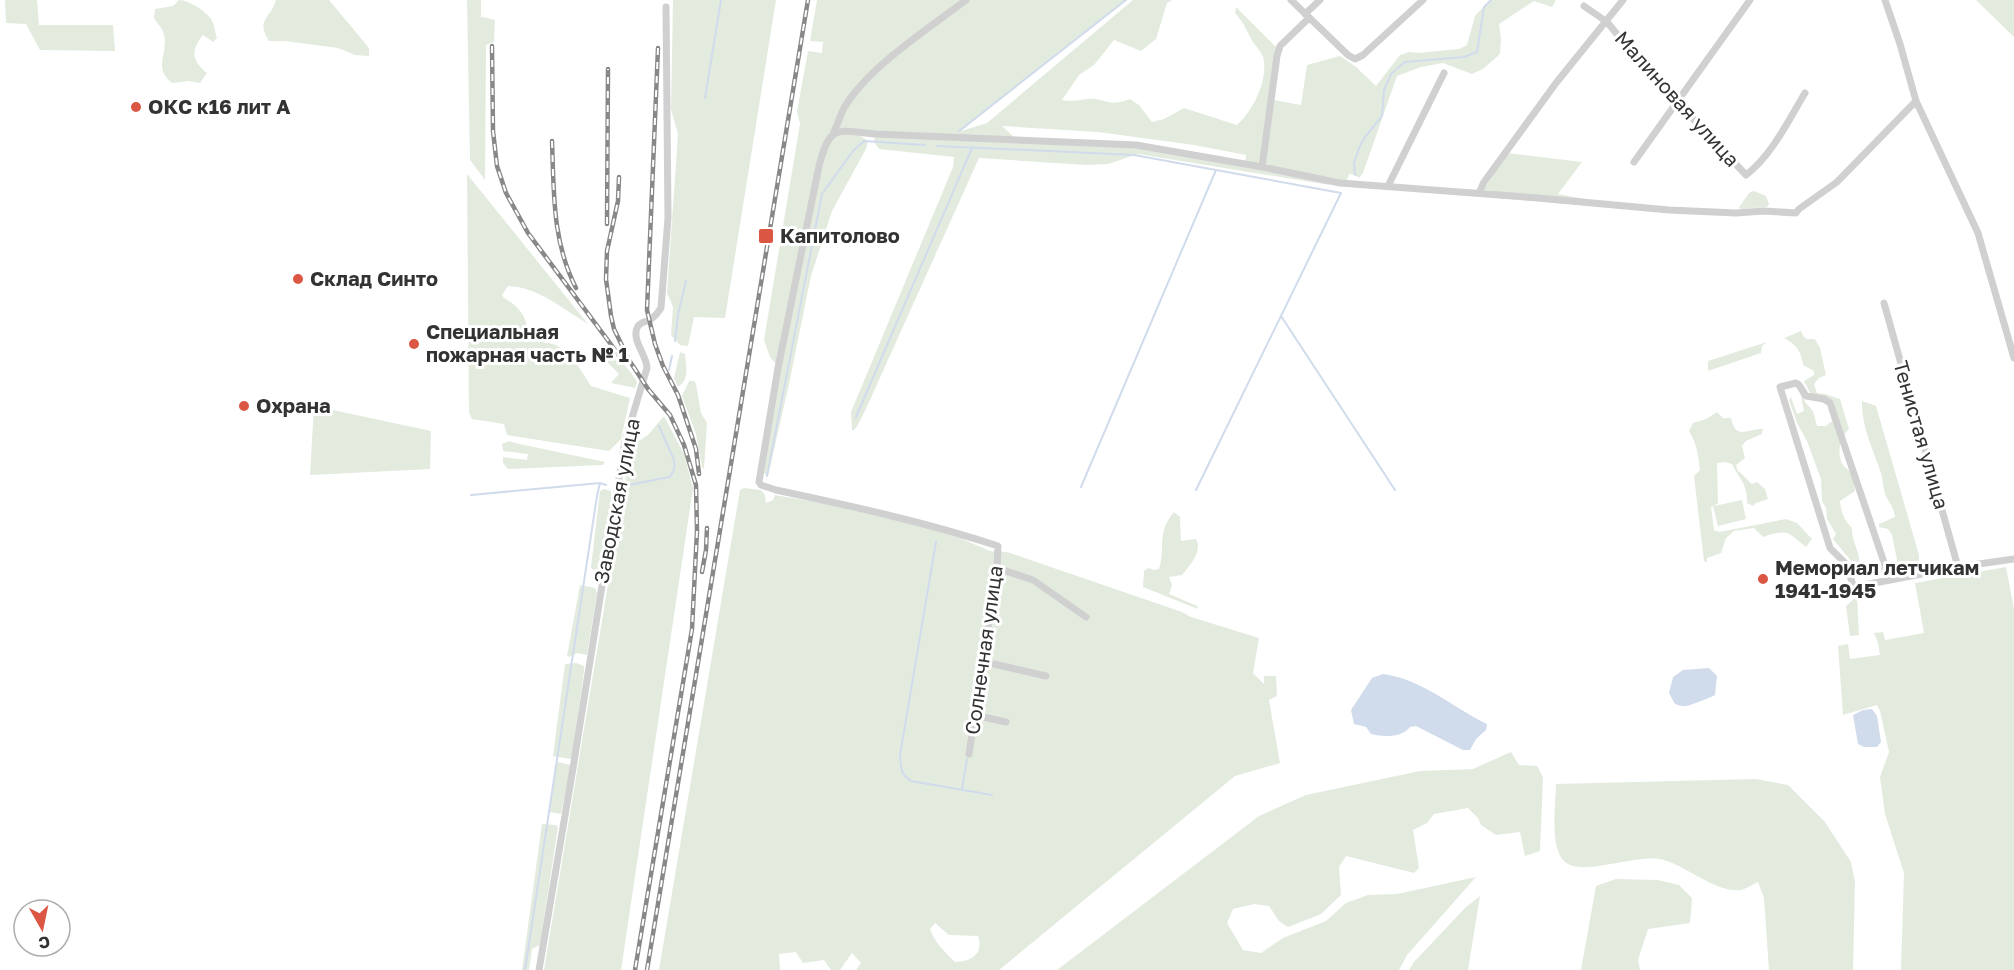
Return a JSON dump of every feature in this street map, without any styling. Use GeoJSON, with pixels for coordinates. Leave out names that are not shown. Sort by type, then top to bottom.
{"type":"FeatureCollection","features":[{"type":"Feature","properties":{"kind":"street"},"geometry":{"type":"LineString","coordinates":[[833,134],[845,108],[877,70],[966,0]]}},
{"type":"Feature","properties":{"kind":"street"},"geometry":{"type":"LineString","coordinates":[[1291,0],[1348,55],[1355,59],[1363,55],[1423,0]]}},
{"type":"Feature","properties":{"kind":"street"},"geometry":{"type":"LineString","coordinates":[[1262,167],[1280,46],[1320,0]]}},
{"type":"Feature","properties":{"kind":"street"},"geometry":{"type":"LineString","coordinates":[[1479,193],[1484,182],[1556,83],[1623,0]]}},
{"type":"Feature","properties":{"kind":"street"},"geometry":{"type":"LineString","coordinates":[[1634,162],[1750,0]]}},
{"type":"Feature","properties":{"kind":"street"},"geometry":{"type":"LineString","coordinates":[[1885,0],[1916,102],[1978,232],[2014,358]]}},
{"type":"Feature","properties":{"kind":"street","name":"Малиновая улица"},"geometry":{"type":"LineString","coordinates":[[1584,6],[1607,22],[1644,67],[1746,175],[1754,169],[1774,143],[1805,93]]}},
{"type":"Feature","properties":{"kind":"street","name":"Заводская улица"},"geometry":{"type":"LineString","coordinates":[[539,970],[625,441],[647,368],[646,358],[639,346],[636,333],[643,322],[654,317],[662,308],[668,218],[666,8]]}},
{"type":"Feature","properties":{"kind":"street"},"geometry":{"type":"LineString","coordinates":[[1388,186],[1444,73]]}},
{"type":"Feature","properties":{"kind":"street"},"geometry":{"type":"LineString","coordinates":[[833,134],[845,131],[1136,145],[1340,183],[1669,210],[1796,213],[1837,182],[1916,102]]}},
{"type":"Feature","properties":{"kind":"street","name":"Солнечная улица"},"geometry":{"type":"LineString","coordinates":[[833,134],[826,142],[819,166],[778,368],[759,484],[776,490],[942,528],[998,546],[997,568],[981,661],[969,754]]}},
{"type":"Feature","properties":{"kind":"street","name":"Тенистая улица"},"geometry":{"type":"LineString","coordinates":[[1884,303],[1958,567]]}},
{"type":"Feature","properties":{"kind":"street"},"geometry":{"type":"LineString","coordinates":[[1854,588],[1846,564],[1830,548],[1780,387],[1796,383],[1806,396],[1824,399],[1830,403],[1890,580]]}},
{"type":"Feature","properties":{"kind":"street"},"geometry":{"type":"LineString","coordinates":[[1817,594],[1958,567],[2014,559]]}},
{"type":"Feature","properties":{"kind":"street"},"geometry":{"type":"LineString","coordinates":[[997,568],[1033,579],[1086,618]]}},
{"type":"Feature","properties":{"kind":"street"},"geometry":{"type":"LineString","coordinates":[[981,661],[1046,676]]}},
{"type":"Feature","properties":{"kind":"street"},"geometry":{"type":"LineString","coordinates":[[974,716],[1006,722]]}},
{"type":"Feature","properties":{"kind":"shaded area"},"geometry":{"type":"Polygon","coordinates":[[[5,0],[37,0],[39,25],[113,25],[115,51],[40,50],[26,24],[6,23],[5,0]]]}},
{"type":"Feature","properties":{"kind":"shaded area"},"geometry":{"type":"Polygon","coordinates":[[[179,0],[201,9],[209,16],[214,26],[217,38],[213,42],[203,35],[196,45],[196,59],[207,73],[200,83],[189,81],[172,83],[163,71],[165,41],[163,32],[154,18],[155,9],[173,6],[179,0]]]}},
{"type":"Feature","properties":{"kind":"shaded area"},"geometry":{"type":"Polygon","coordinates":[[[276,0],[329,0],[369,48],[369,56],[355,55],[338,48],[269,41],[263,28],[265,19],[276,0]]]}},
{"type":"Feature","properties":{"kind":"shaded area"},"geometry":{"type":"Polygon","coordinates":[[[467,0],[481,0],[481,16],[479,16],[495,20],[494,42],[486,45],[485,180],[470,160],[467,0]]]}},
{"type":"Feature","properties":{"kind":"shaded area"},"geometry":{"type":"Polygon","coordinates":[[[673,0],[776,0],[725,318],[694,317],[688,346],[680,345],[671,335],[673,307],[667,293],[678,134],[671,109],[673,0]]]}},
{"type":"Feature","properties":{"kind":"shaded area"},"geometry":{"type":"Polygon","coordinates":[[[817,0],[1126,0],[961,131],[987,123],[1133,0],[1172,0],[1167,3],[1156,39],[1141,51],[1114,40],[1094,65],[1079,75],[1062,100],[1093,99],[1116,103],[1130,99],[1139,105],[1152,122],[1164,119],[1184,108],[1237,125],[1254,103],[1262,84],[1264,66],[1261,53],[1235,13],[1236,7],[1280,51],[1274,100],[1301,105],[1307,65],[1340,56],[1376,86],[1400,55],[1409,52],[1459,49],[1467,45],[1475,16],[1490,0],[1556,0],[1552,7],[1534,1],[1499,24],[1500,54],[1483,69],[1472,74],[1443,63],[1421,67],[1397,76],[1363,173],[1359,178],[1349,174],[1346,183],[1340,183],[1339,179],[1245,163],[1246,155],[1194,145],[1098,132],[1002,126],[1020,143],[1136,148],[1326,182],[1330,185],[1138,154],[1108,164],[1086,165],[979,158],[865,411],[852,431],[851,412],[953,167],[954,157],[879,149],[874,142],[875,134],[852,130],[868,141],[866,149],[832,211],[811,276],[768,476],[764,473],[776,364],[770,357],[764,340],[800,124],[797,112],[808,51],[822,53],[823,42],[810,41],[817,0]]]}},
{"type":"Feature","properties":{"kind":"shaded area"},"geometry":{"type":"Polygon","coordinates":[[[1976,0],[2014,0],[2014,37],[1976,0]]]}},
{"type":"Feature","properties":{"kind":"shaded area"},"geometry":{"type":"Polygon","coordinates":[[[1507,153],[1582,162],[1558,194],[1612,204],[1615,208],[1377,188],[1483,191],[1507,153]]]}},
{"type":"Feature","properties":{"kind":"shaded area"},"geometry":{"type":"Polygon","coordinates":[[[467,174],[588,324],[530,290],[508,286],[502,295],[504,298],[519,310],[527,327],[541,336],[544,343],[559,347],[572,358],[591,386],[630,398],[621,439],[609,451],[507,435],[504,424],[472,419],[469,413],[467,174]]]}},
{"type":"Feature","properties":{"kind":"shaded area"},"geometry":{"type":"Polygon","coordinates":[[[1754,191],[1766,196],[1769,204],[1767,207],[1740,209],[1739,207],[1750,192],[1754,191]]]}},
{"type":"Feature","properties":{"kind":"shaded area"},"geometry":{"type":"Polygon","coordinates":[[[1801,331],[1807,339],[1815,339],[1820,348],[1826,375],[1814,384],[1817,393],[1840,399],[1849,429],[1841,441],[1839,451],[1843,465],[1851,474],[1855,491],[1840,501],[1842,512],[1852,528],[1861,570],[1863,572],[1881,566],[1884,568],[1880,575],[1858,578],[1854,574],[1852,562],[1833,539],[1836,534],[1827,519],[1826,508],[1822,501],[1821,479],[1789,400],[1791,397],[1797,414],[1804,411],[1800,391],[1805,402],[1813,411],[1817,426],[1826,426],[1832,421],[1828,404],[1812,397],[1804,381],[1814,375],[1814,371],[1803,365],[1797,348],[1784,338],[1801,331]]]}},
{"type":"Feature","properties":{"kind":"shaded area"},"geometry":{"type":"Polygon","coordinates":[[[1767,342],[1762,346],[1761,353],[1708,371],[1708,361],[1767,342]]]}},
{"type":"Feature","properties":{"kind":"shaded area"},"geometry":{"type":"Polygon","coordinates":[[[608,351],[631,373],[637,382],[635,388],[611,383],[619,374],[602,357],[596,361],[592,355],[596,352],[608,351]]]}},
{"type":"Feature","properties":{"kind":"shaded area"},"geometry":{"type":"Polygon","coordinates":[[[680,352],[685,354],[686,372],[684,381],[678,387],[674,378],[680,352]]]}},
{"type":"Feature","properties":{"kind":"shaded area"},"geometry":{"type":"Polygon","coordinates":[[[689,381],[694,381],[696,384],[701,413],[707,423],[704,469],[696,434],[682,396],[689,381]]]}},
{"type":"Feature","properties":{"kind":"shaded area"},"geometry":{"type":"Polygon","coordinates":[[[1862,401],[1876,406],[1919,555],[1919,564],[1896,571],[1893,568],[1897,560],[1892,535],[1888,529],[1879,527],[1879,524],[1895,517],[1885,493],[1881,473],[1865,428],[1862,401]]]}},
{"type":"Feature","properties":{"kind":"shaded area"},"geometry":{"type":"Polygon","coordinates":[[[314,406],[431,431],[430,469],[310,475],[314,406]]]}},
{"type":"Feature","properties":{"kind":"shaded area"},"geometry":{"type":"Polygon","coordinates":[[[1717,412],[1723,418],[1731,418],[1733,425],[1739,431],[1763,429],[1762,434],[1746,441],[1742,446],[1745,458],[1736,465],[1738,471],[1752,484],[1757,482],[1765,489],[1768,499],[1753,506],[1747,503],[1745,486],[1732,464],[1717,463],[1718,503],[1714,506],[1742,500],[1746,519],[1718,526],[1713,506],[1711,507],[1714,530],[1719,532],[1786,519],[1797,523],[1812,539],[1806,547],[1787,533],[1763,537],[1754,528],[1734,531],[1726,538],[1721,553],[1707,558],[1707,562],[1704,561],[1694,476],[1700,470],[1698,454],[1689,431],[1693,423],[1717,412]]]}},
{"type":"Feature","properties":{"kind":"shaded area"},"geometry":{"type":"Polygon","coordinates":[[[664,416],[684,454],[693,488],[621,970],[544,970],[631,446],[648,435],[664,416]]]}},
{"type":"Feature","properties":{"kind":"shaded area"},"geometry":{"type":"Polygon","coordinates":[[[509,441],[605,462],[603,465],[508,469],[503,463],[503,457],[527,460],[528,454],[503,451],[502,444],[509,441]]]}},
{"type":"Feature","properties":{"kind":"shaded area"},"geometry":{"type":"Polygon","coordinates":[[[744,488],[761,490],[765,495],[766,503],[773,500],[775,495],[827,504],[920,526],[960,538],[990,551],[1007,552],[1191,617],[1259,638],[1253,673],[1264,684],[1264,676],[1276,676],[1277,696],[1269,700],[1280,763],[1235,776],[999,970],[856,970],[861,963],[852,953],[840,970],[831,970],[824,960],[803,963],[796,952],[779,954],[780,970],[659,970],[740,490],[744,488]],[[935,923],[930,929],[937,943],[955,962],[967,960],[978,952],[978,936],[949,935],[935,923]]]}},
{"type":"Feature","properties":{"kind":"shaded area"},"geometry":{"type":"Polygon","coordinates":[[[604,489],[611,491],[612,498],[602,569],[599,571],[591,567],[600,491],[604,489]]]}},
{"type":"Feature","properties":{"kind":"shaded area"},"geometry":{"type":"Polygon","coordinates":[[[1174,512],[1180,517],[1181,541],[1196,539],[1198,548],[1195,558],[1182,575],[1169,577],[1172,585],[1169,594],[1197,606],[1198,609],[1143,587],[1144,571],[1148,568],[1159,569],[1163,533],[1174,512]]]}},
{"type":"Feature","properties":{"kind":"shaded area"},"geometry":{"type":"Polygon","coordinates":[[[2006,567],[2014,609],[2014,970],[1901,970],[1904,873],[1885,814],[1880,777],[1889,752],[1877,705],[1843,715],[1838,646],[1848,644],[1850,659],[1880,655],[1874,633],[1883,632],[1885,640],[1924,633],[1915,583],[2006,567]]]}},
{"type":"Feature","properties":{"kind":"shaded area"},"geometry":{"type":"Polygon","coordinates":[[[580,585],[595,588],[597,593],[587,655],[577,653],[569,657],[567,656],[580,585]]]}},
{"type":"Feature","properties":{"kind":"shaded area"},"geometry":{"type":"Polygon","coordinates":[[[1857,596],[1859,635],[1850,636],[1846,606],[1857,596]]]}},
{"type":"Feature","properties":{"kind":"shaded area"},"geometry":{"type":"Polygon","coordinates":[[[576,663],[584,666],[584,672],[570,759],[553,756],[565,664],[576,663]]]}},
{"type":"Feature","properties":{"kind":"shaded area"},"geometry":{"type":"Polygon","coordinates":[[[1511,752],[1519,765],[1537,766],[1543,777],[1540,851],[1525,856],[1520,832],[1496,835],[1481,825],[1478,818],[1468,808],[1434,814],[1427,823],[1413,830],[1419,868],[1414,873],[1346,856],[1339,867],[1341,895],[1321,914],[1288,927],[1279,921],[1269,906],[1254,904],[1233,909],[1227,923],[1243,950],[1261,953],[1283,938],[1326,921],[1346,903],[1368,895],[1397,894],[1476,877],[1407,955],[1399,970],[1057,970],[1259,816],[1306,795],[1420,771],[1473,769],[1511,752]]]}},
{"type":"Feature","properties":{"kind":"shaded area"},"geometry":{"type":"Polygon","coordinates":[[[557,762],[571,765],[561,814],[549,812],[557,762]]]}},
{"type":"Feature","properties":{"kind":"shaded area"},"geometry":{"type":"Polygon","coordinates":[[[1756,779],[1788,785],[1825,822],[1851,862],[1855,882],[1853,970],[1769,970],[1764,898],[1758,882],[1741,890],[1731,890],[1712,884],[1673,863],[1654,859],[1577,867],[1568,864],[1558,850],[1554,827],[1556,784],[1756,779]]]}},
{"type":"Feature","properties":{"kind":"shaded area"},"geometry":{"type":"Polygon","coordinates":[[[542,824],[558,827],[540,945],[532,949],[529,970],[522,970],[542,824]]]}},
{"type":"Feature","properties":{"kind":"shaded area"},"geometry":{"type":"Polygon","coordinates":[[[1616,879],[1658,880],[1679,885],[1692,898],[1690,923],[1648,929],[1638,960],[1640,970],[1581,970],[1596,886],[1616,879]]]}},
{"type":"Feature","properties":{"kind":"shaded area"},"geometry":{"type":"Polygon","coordinates":[[[1480,896],[1468,970],[1409,970],[1465,908],[1480,896]]]}},
{"type":"Feature","properties":{"kind":"water"},"geometry":{"type":"Polygon","coordinates":[[[1709,668],[1717,676],[1715,695],[1688,706],[1675,704],[1669,693],[1673,677],[1683,670],[1709,668]]]}},
{"type":"Feature","properties":{"kind":"water"},"geometry":{"type":"Polygon","coordinates":[[[1383,674],[1424,688],[1487,724],[1486,730],[1476,739],[1470,750],[1463,750],[1416,726],[1397,735],[1371,734],[1366,727],[1354,724],[1351,710],[1372,678],[1383,674]]]}},
{"type":"Feature","properties":{"kind":"water"},"geometry":{"type":"Polygon","coordinates":[[[1872,709],[1877,716],[1881,742],[1877,747],[1864,747],[1858,744],[1853,715],[1872,709]]]}},
{"type":"Feature","properties":{"kind":"waterway"},"geometry":{"type":"LineString","coordinates":[[705,98],[721,0]]}},
{"type":"Feature","properties":{"kind":"waterway"},"geometry":{"type":"LineString","coordinates":[[959,131],[1126,0]]}},
{"type":"Feature","properties":{"kind":"waterway"},"geometry":{"type":"LineString","coordinates":[[1355,175],[1354,163],[1359,148],[1382,116],[1384,90],[1391,74],[1405,62],[1464,57],[1477,52],[1484,7],[1491,0]]}},
{"type":"Feature","properties":{"kind":"waterway"},"geometry":{"type":"LineString","coordinates":[[767,476],[822,194],[853,151],[864,141],[925,145]]}},
{"type":"Feature","properties":{"kind":"waterway"},"geometry":{"type":"LineString","coordinates":[[937,146],[1134,155],[1341,193],[1196,490]]}},
{"type":"Feature","properties":{"kind":"waterway"},"geometry":{"type":"LineString","coordinates":[[856,417],[972,148]]}},
{"type":"Feature","properties":{"kind":"waterway"},"geometry":{"type":"LineString","coordinates":[[1081,487],[1216,170]]}},
{"type":"Feature","properties":{"kind":"waterway"},"geometry":{"type":"LineString","coordinates":[[675,341],[686,281]]}},
{"type":"Feature","properties":{"kind":"waterway"},"geometry":{"type":"LineString","coordinates":[[1281,316],[1395,490]]}},
{"type":"Feature","properties":{"kind":"waterway"},"geometry":{"type":"LineString","coordinates":[[669,370],[672,356]]}},
{"type":"Feature","properties":{"kind":"waterway"},"geometry":{"type":"LineString","coordinates":[[629,485],[669,477],[672,474],[674,460],[659,426]]}},
{"type":"Feature","properties":{"kind":"waterway"},"geometry":{"type":"LineString","coordinates":[[471,495],[600,483]]}},
{"type":"Feature","properties":{"kind":"waterway"},"geometry":{"type":"LineString","coordinates":[[525,970],[597,496],[600,483],[606,485]]}},
{"type":"Feature","properties":{"kind":"waterway"},"geometry":{"type":"LineString","coordinates":[[936,542],[900,755],[901,767],[905,776],[911,781],[992,795]]}},
{"type":"Feature","properties":{"kind":"waterway"},"geometry":{"type":"LineString","coordinates":[[962,789],[967,759]]}},
{"type":"Feature","properties":{"kind":"railway"},"geometry":{"type":"LineString","coordinates":[[647,970],[808,0]]}},
{"type":"Feature","properties":{"kind":"railway"},"geometry":{"type":"LineString","coordinates":[[492,46],[493,131],[497,166],[506,193],[528,233],[624,362]]}},
{"type":"Feature","properties":{"kind":"railway"},"geometry":{"type":"LineString","coordinates":[[658,48],[647,310],[655,344],[678,395],[696,449],[699,474]]}},
{"type":"Feature","properties":{"kind":"railway"},"geometry":{"type":"LineString","coordinates":[[607,224],[608,69]]}},
{"type":"Feature","properties":{"kind":"railway"},"geometry":{"type":"LineString","coordinates":[[552,141],[558,234],[562,252],[576,288]]}},
{"type":"Feature","properties":{"kind":"railway"},"geometry":{"type":"LineString","coordinates":[[619,177],[618,201],[607,251],[606,279],[611,316],[614,329],[629,360],[648,389],[670,415],[684,445],[696,485],[697,531],[692,629],[635,970]]}},
{"type":"Feature","properties":{"kind":"railway"},"geometry":{"type":"LineString","coordinates":[[702,572],[707,528]]}},
{"type":"Feature","properties":{"kind":"place","name":"ОКС к16 лит А"},"geometry":{"type":"Point","coordinates":[136,107]}},
{"type":"Feature","properties":{"kind":"place","name":"Капитолово"},"geometry":{"type":"Point","coordinates":[766,236]}},
{"type":"Feature","properties":{"kind":"place","name":"Склад Синто"},"geometry":{"type":"Point","coordinates":[298,279]}},
{"type":"Feature","properties":{"kind":"place","name":"Специальная пожарная часть № 1"},"geometry":{"type":"Point","coordinates":[414,344]}},
{"type":"Feature","properties":{"kind":"place","name":"Охрана"},"geometry":{"type":"Point","coordinates":[244,406]}},
{"type":"Feature","properties":{"kind":"place","name":"Мемориал летчикам 1941-1945"},"geometry":{"type":"Point","coordinates":[1763,579]}}]}
